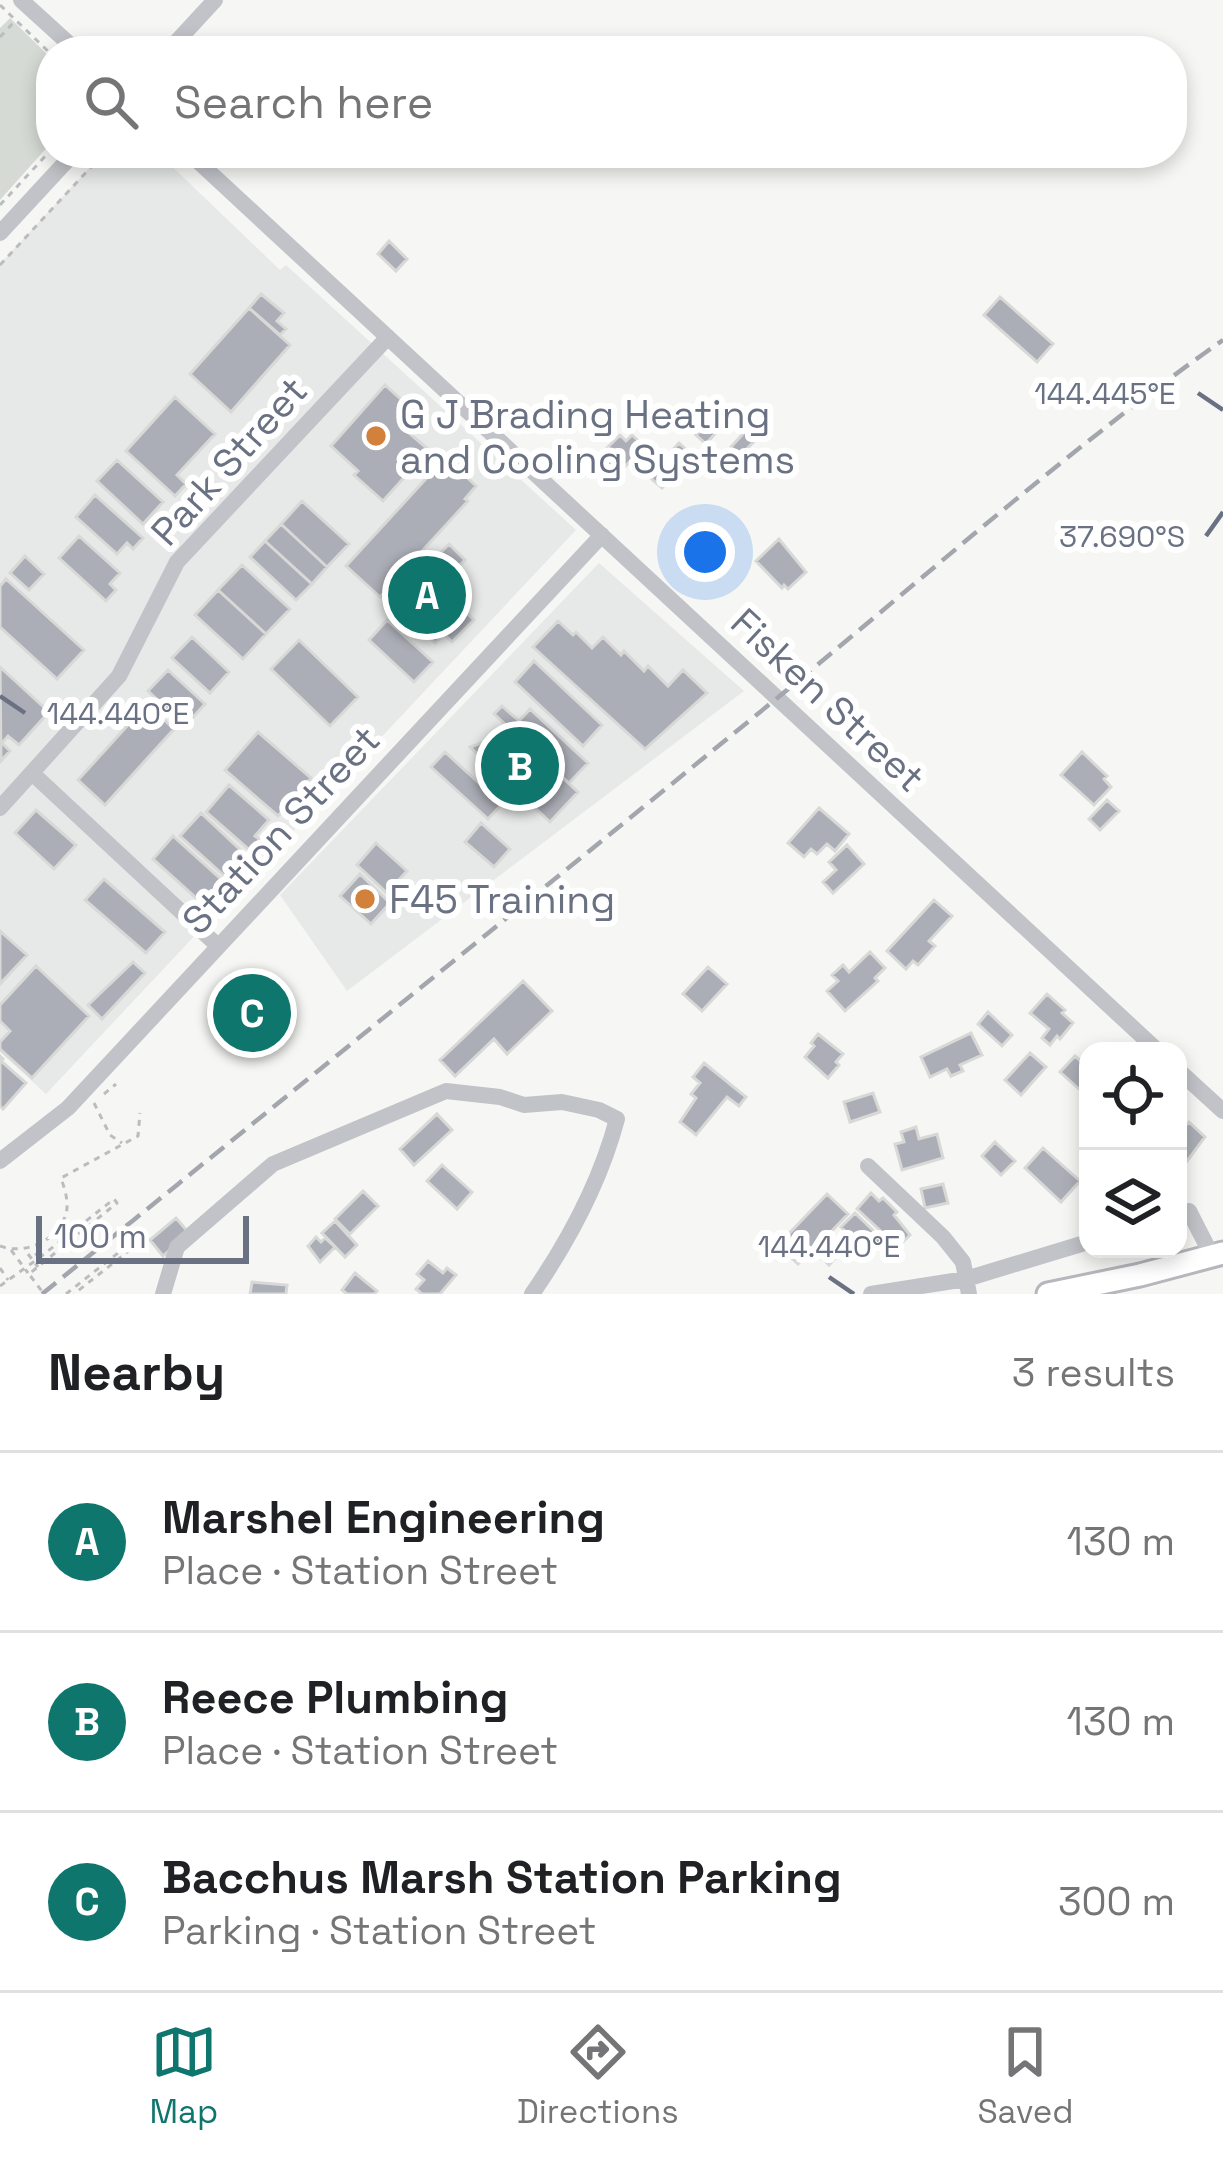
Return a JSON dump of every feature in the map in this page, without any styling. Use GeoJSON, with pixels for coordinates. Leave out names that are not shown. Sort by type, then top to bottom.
{"type":"FeatureCollection","features":[{"type":"Feature","properties":{"kind":"main road"},"geometry":{"type":"LineString","coordinates":[[1048,1294],[1217,1255]]}},
{"type":"Feature","properties":{"kind":"street"},"geometry":{"type":"LineString","coordinates":[[21,0],[61,36]]}},
{"type":"Feature","properties":{"kind":"street"},"geometry":{"type":"LineString","coordinates":[[182,36],[215,0]]}},
{"type":"Feature","properties":{"kind":"street"},"geometry":{"type":"LineString","coordinates":[[0,233],[60,168]]}},
{"type":"Feature","properties":{"kind":"street","name":"Fisken Street"},"geometry":{"type":"LineString","coordinates":[[205,168],[1148,1042]]}},
{"type":"Feature","properties":{"kind":"street","name":"Park Street"},"geometry":{"type":"LineString","coordinates":[[0,808],[119,676],[177,562],[388,337]]}},
{"type":"Feature","properties":{"kind":"street","name":"Station Street"},"geometry":{"type":"LineString","coordinates":[[2,1155],[68,1108],[602,536]]}},
{"type":"Feature","properties":{"kind":"street"},"geometry":{"type":"LineString","coordinates":[[32,773],[218,946]]}},
{"type":"Feature","properties":{"kind":"street"},"geometry":{"type":"LineString","coordinates":[[1187,1078],[1223,1111]]}},
{"type":"Feature","properties":{"kind":"street"},"geometry":{"type":"LineString","coordinates":[[163,1294],[177,1247],[274,1164],[446,1091],[500,1097],[524,1106],[562,1102],[617,1119],[589,1201],[532,1294]]}},
{"type":"Feature","properties":{"kind":"street"},"geometry":{"type":"LineString","coordinates":[[868,1166],[944,1237],[963,1262],[967,1287]]}},
{"type":"Feature","properties":{"kind":"street"},"geometry":{"type":"LineString","coordinates":[[1187,1211],[1217,1255]]}},
{"type":"Feature","properties":{"kind":"street"},"geometry":{"type":"LineString","coordinates":[[871,1294],[967,1287],[1079,1245]]}},
{"type":"Feature","properties":{"kind":"path"},"geometry":{"type":"LineString","coordinates":[[0,5],[36,39]]}},
{"type":"Feature","properties":{"kind":"path"},"geometry":{"type":"LineString","coordinates":[[0,37],[16,20]]}},
{"type":"Feature","properties":{"kind":"path"},"geometry":{"type":"LineString","coordinates":[[0,205],[36,166]]}},
{"type":"Feature","properties":{"kind":"path"},"geometry":{"type":"LineString","coordinates":[[0,265],[90,168]]}},
{"type":"Feature","properties":{"kind":"path"},"geometry":{"type":"LineString","coordinates":[[94,1102],[110,1135],[124,1144]]}},
{"type":"Feature","properties":{"kind":"path"},"geometry":{"type":"LineString","coordinates":[[30,1251],[65,1218],[68,1202],[62,1178],[138,1136],[140,1113]]}},
{"type":"Feature","properties":{"kind":"path"},"geometry":{"type":"LineString","coordinates":[[0,1286],[114,1199],[117,1203],[29,1274]]}},
{"type":"Feature","properties":{"kind":"path"},"geometry":{"type":"LineString","coordinates":[[66,1294],[142,1234],[145,1238],[74,1294]]}},
{"type":"Feature","properties":{"kind":"path"},"geometry":{"type":"LineString","coordinates":[[0,1246],[30,1251],[39,1258]]}},
{"type":"Feature","properties":{"kind":"path"},"geometry":{"type":"LineString","coordinates":[[10,1250],[44,1294]]}},
{"type":"Feature","properties":{"kind":"path"},"geometry":{"type":"LineString","coordinates":[[30,1251],[38,1267]]}},
{"type":"Feature","properties":{"kind":"path"},"geometry":{"type":"LineString","coordinates":[[0,1268],[8,1280]]}},
{"type":"Feature","properties":{"kind":"shaded area"},"geometry":{"type":"Polygon","coordinates":[[[10,18],[36,43],[36,160],[0,200],[0,28],[10,18]]]}},
{"type":"Feature","properties":{"kind":"shaded area"},"geometry":{"type":"Polygon","coordinates":[[[89,168],[174,168],[280,270],[286,265],[576,530],[46,1094],[0,1052],[0,264],[89,168]]]}},
{"type":"Feature","properties":{"kind":"shaded area"},"geometry":{"type":"Polygon","coordinates":[[[599,563],[744,691],[347,991],[280,895],[599,563]]]}},
{"type":"Feature","properties":{"kind":"building"},"geometry":{"type":"Polygon","coordinates":[[[389,241],[407,259],[396,271],[378,254],[389,241]]]}},
{"type":"Feature","properties":{"kind":"building"},"geometry":{"type":"Polygon","coordinates":[[[261,294],[284,313],[277,321],[286,329],[280,335],[249,308],[261,294]]]}},
{"type":"Feature","properties":{"kind":"building"},"geometry":{"type":"Polygon","coordinates":[[[1000,297],[1053,344],[1037,362],[984,315],[1000,297]]]}},
{"type":"Feature","properties":{"kind":"building"},"geometry":{"type":"Polygon","coordinates":[[[249,308],[290,345],[231,412],[190,374],[249,308]]]}},
{"type":"Feature","properties":{"kind":"building","name":"G J Brading Heating and Cooling Systems"},"geometry":{"type":"Polygon","coordinates":[[[385,385],[414,411],[401,426],[429,450],[383,501],[331,446],[385,385]]]}},
{"type":"Feature","properties":{"kind":"building"},"geometry":{"type":"Polygon","coordinates":[[[175,397],[215,434],[177,475],[186,484],[175,496],[126,451],[175,397]]]}},
{"type":"Feature","properties":{"kind":"building"},"geometry":{"type":"Polygon","coordinates":[[[709,409],[725,422],[706,444],[696,435],[701,430],[695,424],[709,409]]]}},
{"type":"Feature","properties":{"kind":"building"},"geometry":{"type":"Polygon","coordinates":[[[751,425],[761,434],[740,456],[731,447],[751,425]]]}},
{"type":"Feature","properties":{"kind":"building"},"geometry":{"type":"Polygon","coordinates":[[[620,435],[626,441],[632,435],[644,446],[611,482],[591,464],[620,435]]]}},
{"type":"Feature","properties":{"kind":"building"},"geometry":{"type":"Polygon","coordinates":[[[679,443],[692,455],[662,488],[648,476],[679,443]]]}},
{"type":"Feature","properties":{"kind":"building"},"geometry":{"type":"Polygon","coordinates":[[[117,460],[163,502],[143,524],[97,481],[117,460]]]}},
{"type":"Feature","properties":{"kind":"building"},"geometry":{"type":"Polygon","coordinates":[[[451,462],[476,486],[468,501],[380,597],[346,566],[434,470],[439,475],[451,462]]]}},
{"type":"Feature","properties":{"kind":"building"},"geometry":{"type":"Polygon","coordinates":[[[95,495],[143,538],[133,549],[127,543],[117,554],[76,517],[95,495]]]}},
{"type":"Feature","properties":{"kind":"building"},"geometry":{"type":"Polygon","coordinates":[[[302,501],[349,544],[327,567],[281,524],[302,501]]]}},
{"type":"Feature","properties":{"kind":"building"},"geometry":{"type":"Polygon","coordinates":[[[281,524],[327,567],[312,584],[265,541],[281,524]]]}},
{"type":"Feature","properties":{"kind":"building"},"geometry":{"type":"Polygon","coordinates":[[[79,536],[120,573],[110,584],[116,590],[106,601],[59,558],[79,536]]]}},
{"type":"Feature","properties":{"kind":"building"},"geometry":{"type":"Polygon","coordinates":[[[779,539],[806,572],[788,589],[756,561],[779,539]]]}},
{"type":"Feature","properties":{"kind":"building"},"geometry":{"type":"Polygon","coordinates":[[[265,541],[312,584],[296,600],[250,557],[265,541]]]}},
{"type":"Feature","properties":{"kind":"building"},"geometry":{"type":"Polygon","coordinates":[[[449,544],[465,560],[439,586],[474,620],[452,642],[444,634],[435,643],[396,604],[449,544]]]}},
{"type":"Feature","properties":{"kind":"building"},"geometry":{"type":"Polygon","coordinates":[[[25,556],[44,574],[29,590],[10,573],[25,556]]]}},
{"type":"Feature","properties":{"kind":"building"},"geometry":{"type":"Polygon","coordinates":[[[242,565],[290,609],[266,634],[218,590],[242,565]]]}},
{"type":"Feature","properties":{"kind":"building"},"geometry":{"type":"Polygon","coordinates":[[[6,579],[84,650],[57,679],[0,627],[0,586],[6,579]]]}},
{"type":"Feature","properties":{"kind":"building"},"geometry":{"type":"Polygon","coordinates":[[[218,590],[266,634],[243,659],[195,615],[218,590]]]}},
{"type":"Feature","properties":{"kind":"building"},"geometry":{"type":"Polygon","coordinates":[[[387,620],[433,662],[414,682],[369,640],[387,620]]]}},
{"type":"Feature","properties":{"kind":"building"},"geometry":{"type":"Polygon","coordinates":[[[558,621],[592,648],[603,637],[644,671],[648,666],[668,686],[683,670],[707,693],[645,749],[533,647],[558,621]]]}},
{"type":"Feature","properties":{"kind":"building"},"geometry":{"type":"Polygon","coordinates":[[[192,637],[229,672],[210,693],[172,658],[192,637]]]}},
{"type":"Feature","properties":{"kind":"building"},"geometry":{"type":"Polygon","coordinates":[[[299,640],[358,697],[330,726],[271,669],[299,640]]]}},
{"type":"Feature","properties":{"kind":"building"},"geometry":{"type":"Polygon","coordinates":[[[534,661],[602,725],[583,746],[515,682],[534,661]]]}},
{"type":"Feature","properties":{"kind":"building"},"geometry":{"type":"Polygon","coordinates":[[[0,667],[49,712],[19,745],[8,736],[2,743],[10,751],[1,761],[0,667]]]}},
{"type":"Feature","properties":{"kind":"building"},"geometry":{"type":"Polygon","coordinates":[[[168,670],[205,704],[185,726],[148,691],[168,670]]]}},
{"type":"Feature","properties":{"kind":"building"},"geometry":{"type":"Polygon","coordinates":[[[147,704],[174,729],[105,805],[78,780],[147,704]]]}},
{"type":"Feature","properties":{"kind":"building"},"geometry":{"type":"Polygon","coordinates":[[[502,706],[519,721],[530,709],[588,763],[569,783],[494,714],[502,706]]]}},
{"type":"Feature","properties":{"kind":"building"},"geometry":{"type":"Polygon","coordinates":[[[510,729],[578,792],[550,822],[470,747],[484,742],[492,749],[510,729]]]}},
{"type":"Feature","properties":{"kind":"building"},"geometry":{"type":"Polygon","coordinates":[[[258,732],[311,778],[278,816],[225,770],[258,732]]]}},
{"type":"Feature","properties":{"kind":"building"},"geometry":{"type":"Polygon","coordinates":[[[445,752],[502,804],[488,819],[431,767],[445,752]]]}},
{"type":"Feature","properties":{"kind":"building"},"geometry":{"type":"Polygon","coordinates":[[[1082,752],[1107,776],[1104,779],[1111,787],[1094,805],[1061,775],[1082,752]]]}},
{"type":"Feature","properties":{"kind":"building"},"geometry":{"type":"Polygon","coordinates":[[[229,785],[269,820],[255,836],[265,844],[255,855],[206,812],[229,785]]]}},
{"type":"Feature","properties":{"kind":"building"},"geometry":{"type":"Polygon","coordinates":[[[1107,800],[1119,811],[1100,830],[1089,819],[1107,800]]]}},
{"type":"Feature","properties":{"kind":"building"},"geometry":{"type":"Polygon","coordinates":[[[819,808],[849,834],[835,851],[827,844],[817,854],[811,849],[804,857],[788,843],[819,808]]]}},
{"type":"Feature","properties":{"kind":"building"},"geometry":{"type":"Polygon","coordinates":[[[36,810],[76,845],[54,869],[15,833],[36,810]]]}},
{"type":"Feature","properties":{"kind":"building"},"geometry":{"type":"Polygon","coordinates":[[[201,813],[249,858],[229,880],[180,836],[201,813]]]}},
{"type":"Feature","properties":{"kind":"building"},"geometry":{"type":"Polygon","coordinates":[[[481,823],[510,849],[494,867],[465,842],[481,823]]]}},
{"type":"Feature","properties":{"kind":"building"},"geometry":{"type":"Polygon","coordinates":[[[173,836],[224,882],[204,905],[153,859],[173,836]]]}},
{"type":"Feature","properties":{"kind":"building"},"geometry":{"type":"Polygon","coordinates":[[[376,843],[407,871],[387,893],[357,865],[376,843]]]}},
{"type":"Feature","properties":{"kind":"building"},"geometry":{"type":"Polygon","coordinates":[[[847,845],[864,864],[833,893],[823,882],[836,870],[829,862],[847,845]]]}},
{"type":"Feature","properties":{"kind":"building","name":"F45 Training"},"geometry":{"type":"Polygon","coordinates":[[[360,874],[390,903],[371,924],[340,896],[360,874]]]}},
{"type":"Feature","properties":{"kind":"building"},"geometry":{"type":"Polygon","coordinates":[[[104,879],[165,932],[146,953],[85,900],[104,879]]]}},
{"type":"Feature","properties":{"kind":"building"},"geometry":{"type":"Polygon","coordinates":[[[934,900],[952,916],[929,941],[935,946],[918,965],[913,961],[906,969],[887,951],[934,900]]]}},
{"type":"Feature","properties":{"kind":"building"},"geometry":{"type":"Polygon","coordinates":[[[0,931],[27,955],[0,984],[0,931]]]}},
{"type":"Feature","properties":{"kind":"building"},"geometry":{"type":"Polygon","coordinates":[[[870,952],[885,968],[875,978],[878,981],[845,1011],[827,991],[838,981],[832,975],[843,965],[849,972],[870,952]]]}},
{"type":"Feature","properties":{"kind":"building"},"geometry":{"type":"Polygon","coordinates":[[[133,962],[145,973],[102,1019],[88,1005],[133,962]]]}},
{"type":"Feature","properties":{"kind":"building"},"geometry":{"type":"Polygon","coordinates":[[[36,966],[89,1016],[32,1078],[0,1049],[10,1031],[0,1021],[0,1005],[36,966]]]}},
{"type":"Feature","properties":{"kind":"building"},"geometry":{"type":"Polygon","coordinates":[[[708,967],[727,984],[702,1011],[683,994],[708,967]]]}},
{"type":"Feature","properties":{"kind":"building"},"geometry":{"type":"Polygon","coordinates":[[[523,981],[552,1011],[507,1054],[494,1039],[455,1076],[440,1060],[523,981]]]}},
{"type":"Feature","properties":{"kind":"building"},"geometry":{"type":"Polygon","coordinates":[[[1047,994],[1073,1023],[1050,1045],[1042,1038],[1049,1029],[1030,1013],[1047,994]]]}},
{"type":"Feature","properties":{"kind":"building"},"geometry":{"type":"Polygon","coordinates":[[[988,1012],[1012,1035],[1002,1046],[978,1024],[988,1012]]]}},
{"type":"Feature","properties":{"kind":"building"},"geometry":{"type":"Polygon","coordinates":[[[971,1033],[982,1055],[960,1065],[963,1071],[951,1076],[947,1069],[930,1077],[921,1057],[971,1033]]]}},
{"type":"Feature","properties":{"kind":"building"},"geometry":{"type":"Polygon","coordinates":[[[818,1034],[843,1054],[828,1078],[805,1057],[818,1034]]]}},
{"type":"Feature","properties":{"kind":"building"},"geometry":{"type":"Polygon","coordinates":[[[1030,1053],[1046,1067],[1021,1095],[1005,1080],[1030,1053]]]}},
{"type":"Feature","properties":{"kind":"building"},"geometry":{"type":"Polygon","coordinates":[[[0,1056],[26,1083],[3,1109],[0,1106],[0,1056]]]}},
{"type":"Feature","properties":{"kind":"building"},"geometry":{"type":"Polygon","coordinates":[[[1075,1056],[1079,1059],[1079,1089],[1060,1072],[1075,1056]]]}},
{"type":"Feature","properties":{"kind":"building"},"geometry":{"type":"Polygon","coordinates":[[[704,1063],[746,1097],[739,1106],[727,1097],[696,1135],[680,1122],[696,1098],[691,1094],[700,1083],[693,1077],[704,1063]]]}},
{"type":"Feature","properties":{"kind":"building"},"geometry":{"type":"Polygon","coordinates":[[[873,1093],[880,1112],[850,1122],[844,1102],[873,1093]]]}},
{"type":"Feature","properties":{"kind":"building"},"geometry":{"type":"Polygon","coordinates":[[[437,1114],[452,1130],[414,1165],[400,1149],[437,1114]]]}},
{"type":"Feature","properties":{"kind":"building"},"geometry":{"type":"Polygon","coordinates":[[[1187,1124],[1205,1137],[1187,1161],[1187,1150],[1187,1124]]]}},
{"type":"Feature","properties":{"kind":"building"},"geometry":{"type":"Polygon","coordinates":[[[916,1127],[919,1139],[937,1134],[943,1158],[902,1170],[895,1144],[904,1142],[901,1132],[916,1127]]]}},
{"type":"Feature","properties":{"kind":"building"},"geometry":{"type":"Polygon","coordinates":[[[995,1142],[1015,1161],[1001,1175],[982,1156],[995,1142]]]}},
{"type":"Feature","properties":{"kind":"building"},"geometry":{"type":"Polygon","coordinates":[[[1043,1148],[1079,1182],[1061,1202],[1025,1168],[1043,1148]]]}},
{"type":"Feature","properties":{"kind":"building"},"geometry":{"type":"Polygon","coordinates":[[[442,1165],[472,1192],[457,1209],[427,1181],[442,1165]]]}},
{"type":"Feature","properties":{"kind":"building"},"geometry":{"type":"Polygon","coordinates":[[[943,1184],[948,1203],[925,1208],[921,1189],[943,1184]]]}},
{"type":"Feature","properties":{"kind":"building"},"geometry":{"type":"Polygon","coordinates":[[[363,1191],[378,1206],[350,1234],[335,1219],[363,1191]]]}},
{"type":"Feature","properties":{"kind":"building"},"geometry":{"type":"Polygon","coordinates":[[[871,1193],[897,1212],[894,1215],[910,1235],[898,1247],[857,1209],[871,1193]]]}},
{"type":"Feature","properties":{"kind":"building"},"geometry":{"type":"Polygon","coordinates":[[[827,1194],[848,1214],[829,1234],[844,1248],[829,1265],[813,1249],[798,1264],[778,1245],[827,1194]]]}},
{"type":"Feature","properties":{"kind":"building"},"geometry":{"type":"Polygon","coordinates":[[[855,1213],[883,1240],[869,1255],[841,1227],[855,1213]]]}},
{"type":"Feature","properties":{"kind":"building"},"geometry":{"type":"Polygon","coordinates":[[[176,1218],[189,1233],[163,1256],[150,1240],[176,1218]]]}},
{"type":"Feature","properties":{"kind":"building"},"geometry":{"type":"Polygon","coordinates":[[[335,1221],[357,1245],[345,1257],[322,1233],[335,1221]]]}},
{"type":"Feature","properties":{"kind":"building"},"geometry":{"type":"Polygon","coordinates":[[[316,1237],[335,1247],[320,1262],[308,1246],[316,1237]]]}},
{"type":"Feature","properties":{"kind":"building"},"geometry":{"type":"Polygon","coordinates":[[[428,1261],[443,1273],[447,1268],[456,1275],[440,1294],[422,1294],[416,1289],[424,1280],[417,1274],[428,1261]]]}},
{"type":"Feature","properties":{"kind":"building"},"geometry":{"type":"Polygon","coordinates":[[[355,1273],[377,1291],[347,1294],[342,1290],[355,1273]]]}},
{"type":"Feature","properties":{"kind":"building"},"geometry":{"type":"Polygon","coordinates":[[[252,1282],[287,1285],[286,1294],[250,1294],[252,1282]]]}},
{"type":"Feature","properties":{"kind":"railway"},"geometry":{"type":"LineString","coordinates":[[42,1294],[1052,470],[1223,340]]}},
{"type":"Feature","properties":{"kind":"place","name":"G J Brading Heating and Cooling Systems"},"geometry":{"type":"Point","coordinates":[376,436]}},
{"type":"Feature","properties":{"kind":"place","name":"Marshel Engineering"},"geometry":{"type":"Point","coordinates":[427,595]}},
{"type":"Feature","properties":{"kind":"place","name":"Reece Plumbing"},"geometry":{"type":"Point","coordinates":[520,766]}},
{"type":"Feature","properties":{"kind":"place","name":"F45 Training"},"geometry":{"type":"Point","coordinates":[365,899]}},
{"type":"Feature","properties":{"kind":"place","name":"Bacchus Marsh Station Parking"},"geometry":{"type":"Point","coordinates":[252,1013]}}]}
